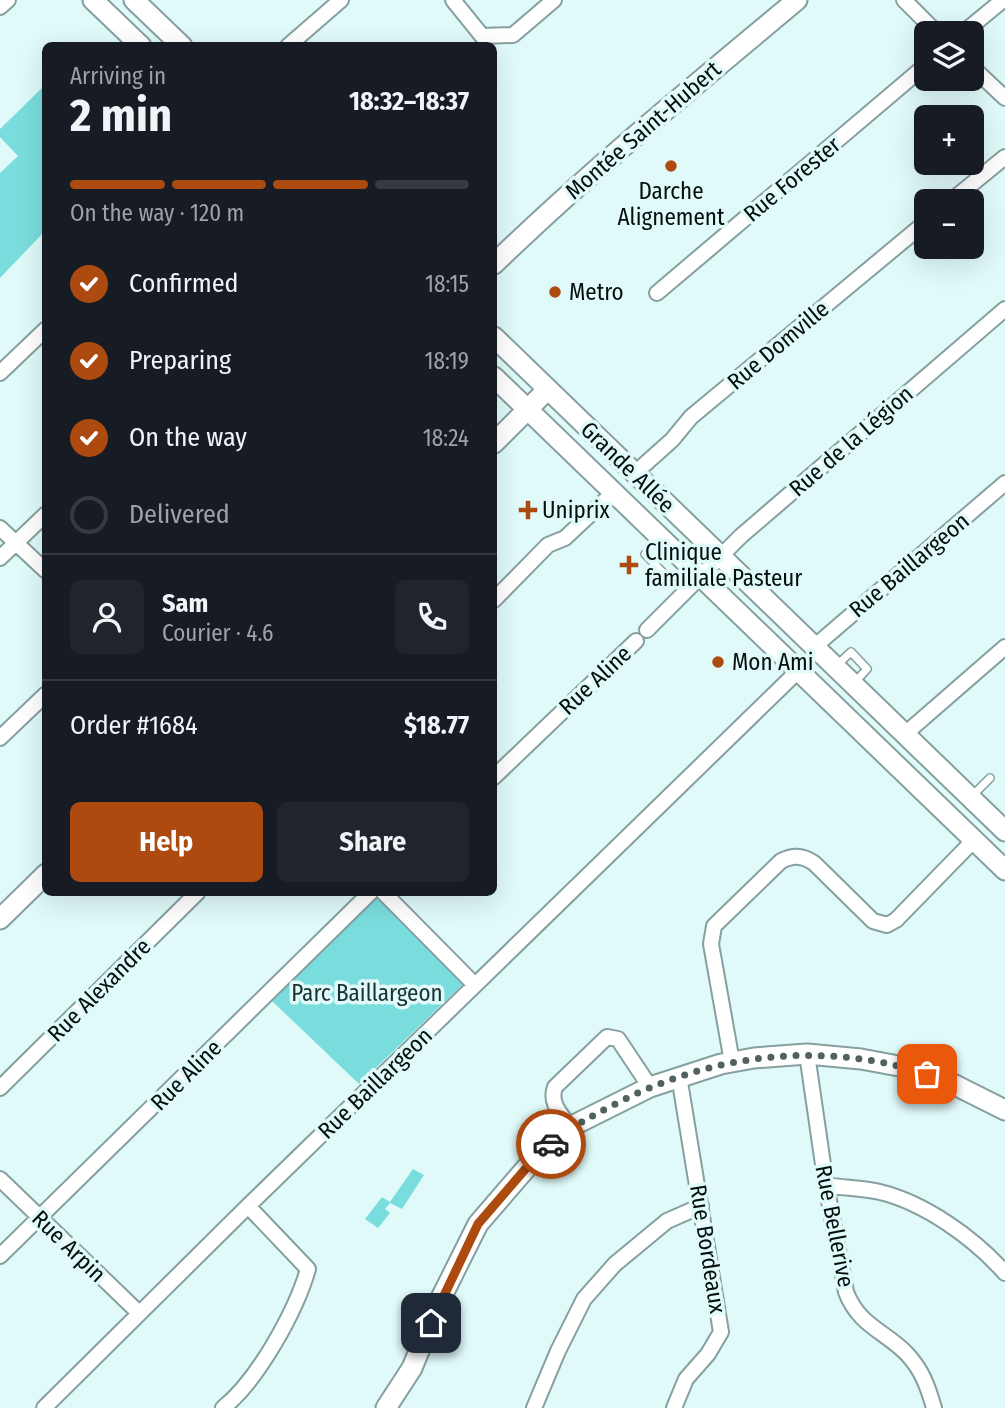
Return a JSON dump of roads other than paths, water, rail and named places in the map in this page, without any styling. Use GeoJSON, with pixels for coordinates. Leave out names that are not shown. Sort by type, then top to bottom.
{"type":"FeatureCollection","features":[{"type":"Feature","properties":{"kind":"main road"},"geometry":{"type":"LineString","coordinates":[[93,0],[137,42]]}},
{"type":"Feature","properties":{"kind":"main road"},"geometry":{"type":"LineString","coordinates":[[134,0],[178,42]]}},
{"type":"Feature","properties":{"kind":"main road","name":"Montée Saint-Hubert"},"geometry":{"type":"LineString","coordinates":[[497,261],[551,209],[655,118],[797,0]]}},
{"type":"Feature","properties":{"kind":"main road","name":"Grande Allée"},"geometry":{"type":"LineString","coordinates":[[497,340],[1005,831]]}},
{"type":"Feature","properties":{"kind":"main road","name":"Grande Allée"},"geometry":{"type":"LineString","coordinates":[[497,380],[1005,870]]}},
{"type":"Feature","properties":{"kind":"main road"},"geometry":{"type":"LineString","coordinates":[[497,440],[548,389]]}},
{"type":"Feature","properties":{"kind":"main road"},"geometry":{"type":"LineString","coordinates":[[0,919],[42,878]]}},
{"type":"Feature","properties":{"kind":"main road"},"geometry":{"type":"LineString","coordinates":[[386,1408],[412,1368],[440,1300],[478,1224],[528,1166],[570,1128],[650,1087],[732,1062],[807,1054],[861,1059],[904,1067],[951,1083],[1005,1110]]}},
{"type":"Feature","properties":{"kind":"street"},"geometry":{"type":"LineString","coordinates":[[0,7],[8,0]]}},
{"type":"Feature","properties":{"kind":"street"},"geometry":{"type":"LineString","coordinates":[[293,42],[341,0]]}},
{"type":"Feature","properties":{"kind":"street"},"geometry":{"type":"LineString","coordinates":[[453,0],[482,36],[513,35],[554,0]]}},
{"type":"Feature","properties":{"kind":"street"},"geometry":{"type":"LineString","coordinates":[[904,0],[925,21]]}},
{"type":"Feature","properties":{"kind":"street"},"geometry":{"type":"LineString","coordinates":[[978,21],[1003,0]]}},
{"type":"Feature","properties":{"kind":"street","name":"Rue Forester"},"geometry":{"type":"LineString","coordinates":[[657,293],[914,75]]}},
{"type":"Feature","properties":{"kind":"street"},"geometry":{"type":"LineString","coordinates":[[984,78],[1005,97]]}},
{"type":"Feature","properties":{"kind":"street"},"geometry":{"type":"LineString","coordinates":[[966,189],[1005,157]]}},
{"type":"Feature","properties":{"kind":"street","name":"Rue Domville"},"geometry":{"type":"LineString","coordinates":[[635,473],[672,440],[691,417],[914,232]]}},
{"type":"Feature","properties":{"kind":"street","name":"Rue de la Légion"},"geometry":{"type":"LineString","coordinates":[[701,577],[741,536],[1005,309]]}},
{"type":"Feature","properties":{"kind":"street"},"geometry":{"type":"LineString","coordinates":[[0,373],[42,333]]}},
{"type":"Feature","properties":{"kind":"street","name":"Rue Baillargeon"},"geometry":{"type":"LineString","coordinates":[[814,646],[1005,483]]}},
{"type":"Feature","properties":{"kind":"street"},"geometry":{"type":"LineString","coordinates":[[497,597],[548,545],[565,538],[614,492]]}},
{"type":"Feature","properties":{"kind":"street"},"geometry":{"type":"LineString","coordinates":[[0,558],[42,518]]}},
{"type":"Feature","properties":{"kind":"street"},"geometry":{"type":"LineString","coordinates":[[0,528],[42,567]]}},
{"type":"Feature","properties":{"kind":"street","name":"Rue Aline"},"geometry":{"type":"LineString","coordinates":[[648,630],[701,577]]}},
{"type":"Feature","properties":{"kind":"street","name":"Rue Aline"},"geometry":{"type":"LineString","coordinates":[[497,773],[636,641]]}},
{"type":"Feature","properties":{"kind":"street"},"geometry":{"type":"LineString","coordinates":[[905,734],[1005,648]]}},
{"type":"Feature","properties":{"kind":"street","name":"Rue Baillargeon"},"geometry":{"type":"LineString","coordinates":[[44,1408],[798,671]]}},
{"type":"Feature","properties":{"kind":"street"},"geometry":{"type":"LineString","coordinates":[[0,738],[42,698]]}},
{"type":"Feature","properties":{"kind":"street"},"geometry":{"type":"LineString","coordinates":[[732,1062],[711,933],[714,926],[780,861],[789,857],[805,857],[873,921],[887,925],[896,920],[974,840]]}},
{"type":"Feature","properties":{"kind":"street","name":"Rue Alexandre"},"geometry":{"type":"LineString","coordinates":[[0,1088],[194,896]]}},
{"type":"Feature","properties":{"kind":"street","name":"Rue Aline"},"geometry":{"type":"LineString","coordinates":[[0,1256],[367,896]]}},
{"type":"Feature","properties":{"kind":"street"},"geometry":{"type":"LineString","coordinates":[[387,896],[475,985]]}},
{"type":"Feature","properties":{"kind":"street"},"geometry":{"type":"LineString","coordinates":[[570,1128],[553,1102],[555,1087],[607,1037],[618,1039],[650,1087]]}},
{"type":"Feature","properties":{"kind":"street","name":"Rue Bellerive"},"geometry":{"type":"LineString","coordinates":[[807,1054],[826,1185],[846,1292],[862,1320],[905,1352],[918,1367],[927,1384],[934,1408]]}},
{"type":"Feature","properties":{"kind":"street","name":"Rue Bordeaux"},"geometry":{"type":"LineString","coordinates":[[674,1408],[686,1379],[708,1354],[721,1332],[679,1076]]}},
{"type":"Feature","properties":{"kind":"street","name":"Rue Arpin"},"geometry":{"type":"LineString","coordinates":[[0,1179],[139,1313]]}},
{"type":"Feature","properties":{"kind":"street"},"geometry":{"type":"LineString","coordinates":[[826,1185],[881,1192],[924,1210],[960,1232],[1005,1273]]}},
{"type":"Feature","properties":{"kind":"street"},"geometry":{"type":"LineString","coordinates":[[223,1408],[247,1382],[278,1337],[302,1291],[308,1269],[248,1206]]}},
{"type":"Feature","properties":{"kind":"street"},"geometry":{"type":"LineString","coordinates":[[534,1408],[584,1299],[615,1264],[667,1221],[701,1206]]}},
{"type":"Feature","properties":{"kind":"lane"},"geometry":{"type":"LineString","coordinates":[[655,564],[672,548]]}},
{"type":"Feature","properties":{"kind":"lane"},"geometry":{"type":"LineString","coordinates":[[645,554],[669,579]]}},
{"type":"Feature","properties":{"kind":"lane"},"geometry":{"type":"LineString","coordinates":[[971,797],[990,778]]}},
{"type":"Feature","properties":{"kind":"place","name":"Darche Alignement"},"geometry":{"type":"Point","coordinates":[671,166]}},
{"type":"Feature","properties":{"kind":"place","name":"Metro"},"geometry":{"type":"Point","coordinates":[555,292]}},
{"type":"Feature","properties":{"kind":"place","name":"Uniprix"},"geometry":{"type":"Point","coordinates":[528,510]}},
{"type":"Feature","properties":{"kind":"place","name":"Clinique familiale Pasteur"},"geometry":{"type":"Point","coordinates":[629,565]}},
{"type":"Feature","properties":{"kind":"place","name":"Mon Ami"},"geometry":{"type":"Point","coordinates":[718,662]}},
{"type":"Feature","properties":{"kind":"park label","name":"Parc Baillargeon"},"geometry":{"type":"Point","coordinates":[367,993]}}]}
